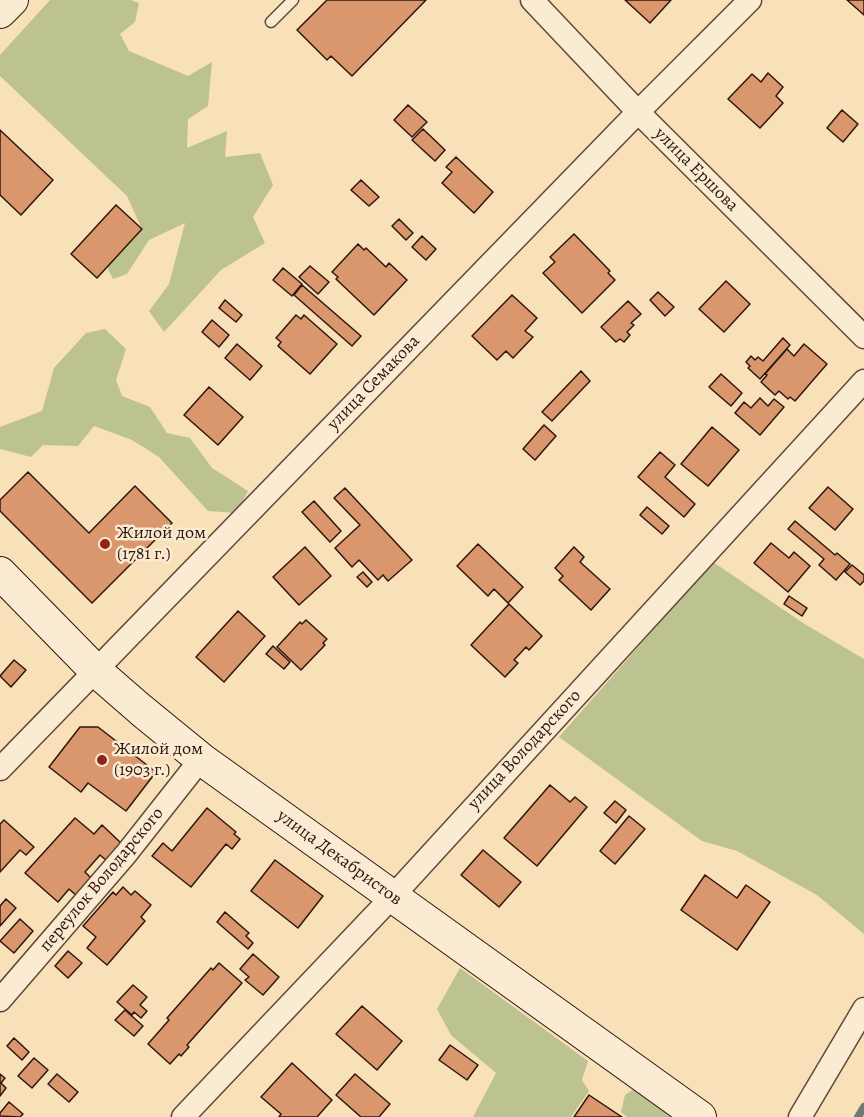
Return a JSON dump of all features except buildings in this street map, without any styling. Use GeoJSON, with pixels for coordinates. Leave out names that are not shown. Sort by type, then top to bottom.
{"type":"FeatureCollection","features":[{"type":"Feature","properties":{"kind":"street"},"geometry":{"type":"LineString","coordinates":[[0,12],[12,0]]}},
{"type":"Feature","properties":{"kind":"street","name":"улица Ершова"},"geometry":{"type":"LineString","coordinates":[[532,0],[638,112],[864,337]]}},
{"type":"Feature","properties":{"kind":"street","name":"улица Семакова"},"geometry":{"type":"LineString","coordinates":[[0,769],[638,112],[750,0]]}},
{"type":"Feature","properties":{"kind":"street","name":"улица Володарского"},"geometry":{"type":"LineString","coordinates":[[183,1117],[392,897],[864,381]]}},
{"type":"Feature","properties":{"kind":"street","name":"улица Декабристов"},"geometry":{"type":"LineString","coordinates":[[0,573],[95,670],[201,759],[700,1117]]}},
{"type":"Feature","properties":{"kind":"street","name":"переулок Володарского"},"geometry":{"type":"LineString","coordinates":[[0,1000],[126,854],[201,759]]}},
{"type":"Feature","properties":{"kind":"street"},"geometry":{"type":"LineString","coordinates":[[800,1117],[864,1009]]}},
{"type":"Feature","properties":{"kind":"lane"},"geometry":{"type":"LineString","coordinates":[[271,22],[293,0]]}},
{"type":"Feature","properties":{"kind":"green space"},"geometry":{"type":"Polygon","coordinates":[[[50,0],[131,0],[139,3],[135,22],[120,34],[129,51],[188,76],[212,62],[208,106],[188,119],[187,148],[227,131],[225,157],[260,153],[273,185],[253,217],[265,243],[221,270],[164,332],[149,311],[169,284],[185,223],[149,240],[127,274],[113,279],[107,267],[142,229],[127,196],[0,76],[0,55],[50,0]]]}},
{"type":"Feature","properties":{"kind":"green space"},"geometry":{"type":"Polygon","coordinates":[[[105,329],[126,349],[116,380],[122,396],[150,407],[167,433],[190,438],[212,468],[248,491],[237,513],[208,511],[159,457],[132,440],[94,426],[78,446],[43,445],[31,457],[0,449],[0,427],[42,411],[54,368],[86,333],[105,329]]]}},
{"type":"Feature","properties":{"kind":"green space"},"geometry":{"type":"Polygon","coordinates":[[[713,562],[803,623],[864,659],[864,934],[817,895],[737,851],[702,841],[559,737],[713,562]]]}},
{"type":"Feature","properties":{"kind":"green space"},"geometry":{"type":"Polygon","coordinates":[[[460,968],[588,1061],[582,1080],[589,1091],[571,1117],[473,1117],[496,1073],[451,1035],[437,1009],[460,968]]]}},
{"type":"Feature","properties":{"kind":"green space"},"geometry":{"type":"Polygon","coordinates":[[[634,1089],[671,1117],[627,1117],[621,1112],[625,1095],[634,1089]]]}},
{"type":"Feature","properties":{"kind":"waterway"},"geometry":{"type":"LineString","coordinates":[[858,1117],[864,1107]]}},
{"type":"Feature","properties":{"kind":"place","name":"Жилой дом (1781 г.)"},"geometry":{"type":"Point","coordinates":[105,544]}},
{"type":"Feature","properties":{"kind":"place","name":"Жилой дом (1903 г.)"},"geometry":{"type":"Point","coordinates":[102,760]}}]}
